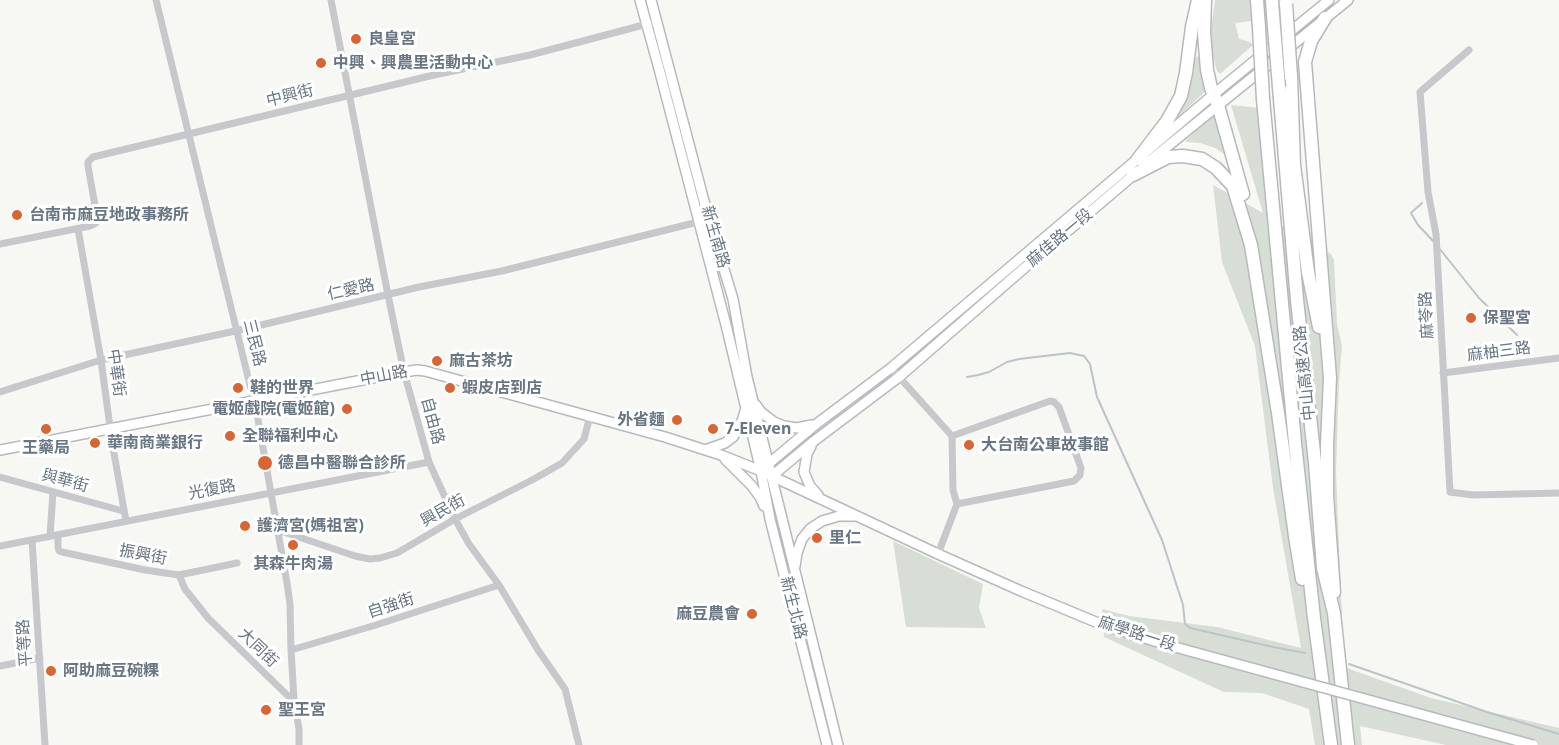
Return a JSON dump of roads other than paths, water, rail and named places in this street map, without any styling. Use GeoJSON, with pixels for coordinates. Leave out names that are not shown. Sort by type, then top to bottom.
{"type":"FeatureCollection","features":[{"type":"Feature","properties":{"kind":"highway"},"geometry":{"type":"LineString","coordinates":[[1138,159],[1167,122],[1181,96],[1198,0]]}},
{"type":"Feature","properties":{"kind":"highway"},"geometry":{"type":"LineString","coordinates":[[1205,0],[1204,49],[1207,70],[1248,217],[1295,536],[1304,586],[1314,618]]}},
{"type":"Feature","properties":{"kind":"highway","name":"中山高速公路"},"geometry":{"type":"LineString","coordinates":[[1257,0],[1263,99],[1295,443],[1314,618],[1331,745]]}},
{"type":"Feature","properties":{"kind":"highway","name":"中山高速公路"},"geometry":{"type":"LineString","coordinates":[[1272,0],[1297,300],[1323,568],[1334,613],[1348,745]]}},
{"type":"Feature","properties":{"kind":"highway"},"geometry":{"type":"LineString","coordinates":[[1286,2],[1294,165],[1308,272],[1330,378]]}},
{"type":"Feature","properties":{"kind":"highway"},"geometry":{"type":"LineString","coordinates":[[1325,18],[1311,41],[1305,62],[1330,378],[1327,445],[1334,613]]}},
{"type":"Feature","properties":{"kind":"highway"},"geometry":{"type":"LineString","coordinates":[[1133,175],[1168,158],[1183,156],[1202,159],[1216,168],[1233,186],[1251,245]]}},
{"type":"Feature","properties":{"kind":"main road","name":"新生南路"},"geometry":{"type":"LineString","coordinates":[[640,0],[699,222],[761,471]]}},
{"type":"Feature","properties":{"kind":"main road","name":"新生南路"},"geometry":{"type":"LineString","coordinates":[[651,0],[733,299],[747,377],[772,476]]}},
{"type":"Feature","properties":{"kind":"main road","name":"麻佳路一段"},"geometry":{"type":"LineString","coordinates":[[772,476],[899,377],[1133,175],[1329,0]]}},
{"type":"Feature","properties":{"kind":"main road","name":"麻佳路一段"},"geometry":{"type":"LineString","coordinates":[[761,471],[815,425],[891,368],[1138,159],[1348,0]]}},
{"type":"Feature","properties":{"kind":"main road","name":"中山路"},"geometry":{"type":"LineString","coordinates":[[0,450],[417,370],[665,437],[722,455],[761,471]]}},
{"type":"Feature","properties":{"kind":"main road"},"geometry":{"type":"LineString","coordinates":[[753,401],[761,412],[774,422],[797,429],[815,425]]}},
{"type":"Feature","properties":{"kind":"main road"},"geometry":{"type":"LineString","coordinates":[[705,450],[725,443],[733,437],[746,408]]}},
{"type":"Feature","properties":{"kind":"main road"},"geometry":{"type":"LineString","coordinates":[[814,441],[807,454],[804,472],[810,486],[822,499]]}},
{"type":"Feature","properties":{"kind":"main road"},"geometry":{"type":"LineString","coordinates":[[722,455],[751,485],[771,519]]}},
{"type":"Feature","properties":{"kind":"main road","name":"麻學路一段"},"geometry":{"type":"LineString","coordinates":[[761,471],[938,554],[1103,625],[1164,644],[1533,745]]}},
{"type":"Feature","properties":{"kind":"main road","name":"新生北路"},"geometry":{"type":"LineString","coordinates":[[761,471],[827,745]]}},
{"type":"Feature","properties":{"kind":"main road","name":"新生北路"},"geometry":{"type":"LineString","coordinates":[[772,476],[838,745]]}},
{"type":"Feature","properties":{"kind":"main road"},"geometry":{"type":"LineString","coordinates":[[795,572],[797,553],[802,539],[810,529],[822,521],[839,516],[856,516]]}},
{"type":"Feature","properties":{"kind":"street","name":"三民路"},"geometry":{"type":"LineString","coordinates":[[156,0],[254,401],[290,604],[294,699]]}},
{"type":"Feature","properties":{"kind":"street","name":"自由路"},"geometry":{"type":"LineString","coordinates":[[331,0],[387,295],[404,372],[429,462],[469,544],[499,585],[538,650],[565,688],[579,745]]}},
{"type":"Feature","properties":{"kind":"street","name":"中興街"},"geometry":{"type":"LineString","coordinates":[[78,229],[93,225],[97,220],[88,166],[90,159],[434,75],[530,55],[656,21]]}},
{"type":"Feature","properties":{"kind":"street","name":"麻苓路"},"geometry":{"type":"LineString","coordinates":[[1469,50],[1420,92],[1428,192],[1436,237],[1450,492],[1473,495],[1559,493]]}},
{"type":"Feature","properties":{"kind":"street","name":"仁愛路"},"geometry":{"type":"LineString","coordinates":[[0,392],[101,360],[419,287],[502,271],[710,219]]}},
{"type":"Feature","properties":{"kind":"street"},"geometry":{"type":"LineString","coordinates":[[0,244],[78,229]]}},
{"type":"Feature","properties":{"kind":"street","name":"中華街"},"geometry":{"type":"LineString","coordinates":[[78,229],[126,521]]}},
{"type":"Feature","properties":{"kind":"street","name":"麻柚三路"},"geometry":{"type":"LineString","coordinates":[[1443,373],[1559,358]]}},
{"type":"Feature","properties":{"kind":"street"},"geometry":{"type":"LineString","coordinates":[[891,368],[952,436],[953,490],[957,504],[938,554]]}},
{"type":"Feature","properties":{"kind":"street"},"geometry":{"type":"LineString","coordinates":[[952,436],[1050,401],[1059,407],[1081,468],[1080,475],[1074,481],[957,504]]}},
{"type":"Feature","properties":{"kind":"street","name":"興民街"},"geometry":{"type":"LineString","coordinates":[[278,530],[348,554],[370,559],[397,553],[455,519],[562,463],[584,439],[590,416]]}},
{"type":"Feature","properties":{"kind":"street","name":"光復路"},"geometry":{"type":"LineString","coordinates":[[0,546],[429,462]]}},
{"type":"Feature","properties":{"kind":"street","name":"與華街"},"geometry":{"type":"LineString","coordinates":[[0,477],[123,510]]}},
{"type":"Feature","properties":{"kind":"street"},"geometry":{"type":"LineString","coordinates":[[53,492],[54,535]]}},
{"type":"Feature","properties":{"kind":"street","name":"振興街"},"geometry":{"type":"LineString","coordinates":[[54,535],[59,550],[62,552],[145,570],[179,575],[237,563]]}},
{"type":"Feature","properties":{"kind":"street","name":"平等路"},"geometry":{"type":"LineString","coordinates":[[32,540],[45,745]]}},
{"type":"Feature","properties":{"kind":"street","name":"大同街"},"geometry":{"type":"LineString","coordinates":[[179,575],[185,589],[208,618],[287,695],[294,699]]}},
{"type":"Feature","properties":{"kind":"street","name":"自強街"},"geometry":{"type":"LineString","coordinates":[[291,650],[499,585]]}},
{"type":"Feature","properties":{"kind":"street"},"geometry":{"type":"LineString","coordinates":[[0,666],[40,658]]}},
{"type":"Feature","properties":{"kind":"street"},"geometry":{"type":"LineString","coordinates":[[294,699],[299,745]]}},
{"type":"Feature","properties":{"kind":"waterway"},"geometry":{"type":"LineString","coordinates":[[1422,203],[1411,213],[1418,225],[1435,243]]}},
{"type":"Feature","properties":{"kind":"waterway"},"geometry":{"type":"LineString","coordinates":[[1439,248],[1479,298],[1517,335]]}},
{"type":"Feature","properties":{"kind":"waterway"},"geometry":{"type":"LineString","coordinates":[[967,377],[989,372],[1007,362],[1019,359],[1070,353],[1084,356],[1090,364],[1097,397],[1162,540],[1183,605],[1185,624],[1190,628],[1305,653]]}},
{"type":"Feature","properties":{"kind":"waterway"},"geometry":{"type":"LineString","coordinates":[[1349,664],[1487,712],[1559,734]]}},
{"type":"Feature","properties":{"kind":"place","name":"良皇宮"},"geometry":{"type":"Point","coordinates":[356,39]}},
{"type":"Feature","properties":{"kind":"place","name":"中興、興農里活動中心"},"geometry":{"type":"Point","coordinates":[321,63]}},
{"type":"Feature","properties":{"kind":"place","name":"台南市麻豆地政事務所"},"geometry":{"type":"Point","coordinates":[17,215]}},
{"type":"Feature","properties":{"kind":"place","name":"保聖宮"},"geometry":{"type":"Point","coordinates":[1471,318]}},
{"type":"Feature","properties":{"kind":"place","name":"麻古茶坊"},"geometry":{"type":"Point","coordinates":[437,361]}},
{"type":"Feature","properties":{"kind":"place","name":"鞋的世界"},"geometry":{"type":"Point","coordinates":[238,388]}},
{"type":"Feature","properties":{"kind":"place","name":"蝦皮店到店"},"geometry":{"type":"Point","coordinates":[450,388]}},
{"type":"Feature","properties":{"kind":"place","name":"電姬戲院(電姬館)"},"geometry":{"type":"Point","coordinates":[347,409]}},
{"type":"Feature","properties":{"kind":"place","name":"外省麵"},"geometry":{"type":"Point","coordinates":[677,420]}},
{"type":"Feature","properties":{"kind":"place","name":"王藥局"},"geometry":{"type":"Point","coordinates":[46,429]}},
{"type":"Feature","properties":{"kind":"place","name":"7-Eleven"},"geometry":{"type":"Point","coordinates":[713,429]}},
{"type":"Feature","properties":{"kind":"place","name":"全聯福利中心"},"geometry":{"type":"Point","coordinates":[230,436]}},
{"type":"Feature","properties":{"kind":"place","name":"華南商業銀行"},"geometry":{"type":"Point","coordinates":[95,443]}},
{"type":"Feature","properties":{"kind":"place","name":"大台南公車故事館"},"geometry":{"type":"Point","coordinates":[969,445]}},
{"type":"Feature","properties":{"kind":"place","name":"德昌中醫聯合診所"},"geometry":{"type":"Point","coordinates":[265,463]}},
{"type":"Feature","properties":{"kind":"place","name":"護濟宮(媽祖宮)"},"geometry":{"type":"Point","coordinates":[245,526]}},
{"type":"Feature","properties":{"kind":"place","name":"里仁"},"geometry":{"type":"Point","coordinates":[817,538]}},
{"type":"Feature","properties":{"kind":"place","name":"其森牛肉湯"},"geometry":{"type":"Point","coordinates":[293,545]}},
{"type":"Feature","properties":{"kind":"place","name":"麻豆農會"},"geometry":{"type":"Point","coordinates":[752,614]}},
{"type":"Feature","properties":{"kind":"place","name":"阿助麻豆碗粿"},"geometry":{"type":"Point","coordinates":[51,671]}},
{"type":"Feature","properties":{"kind":"place","name":"聖王宮"},"geometry":{"type":"Point","coordinates":[266,710]}}]}
